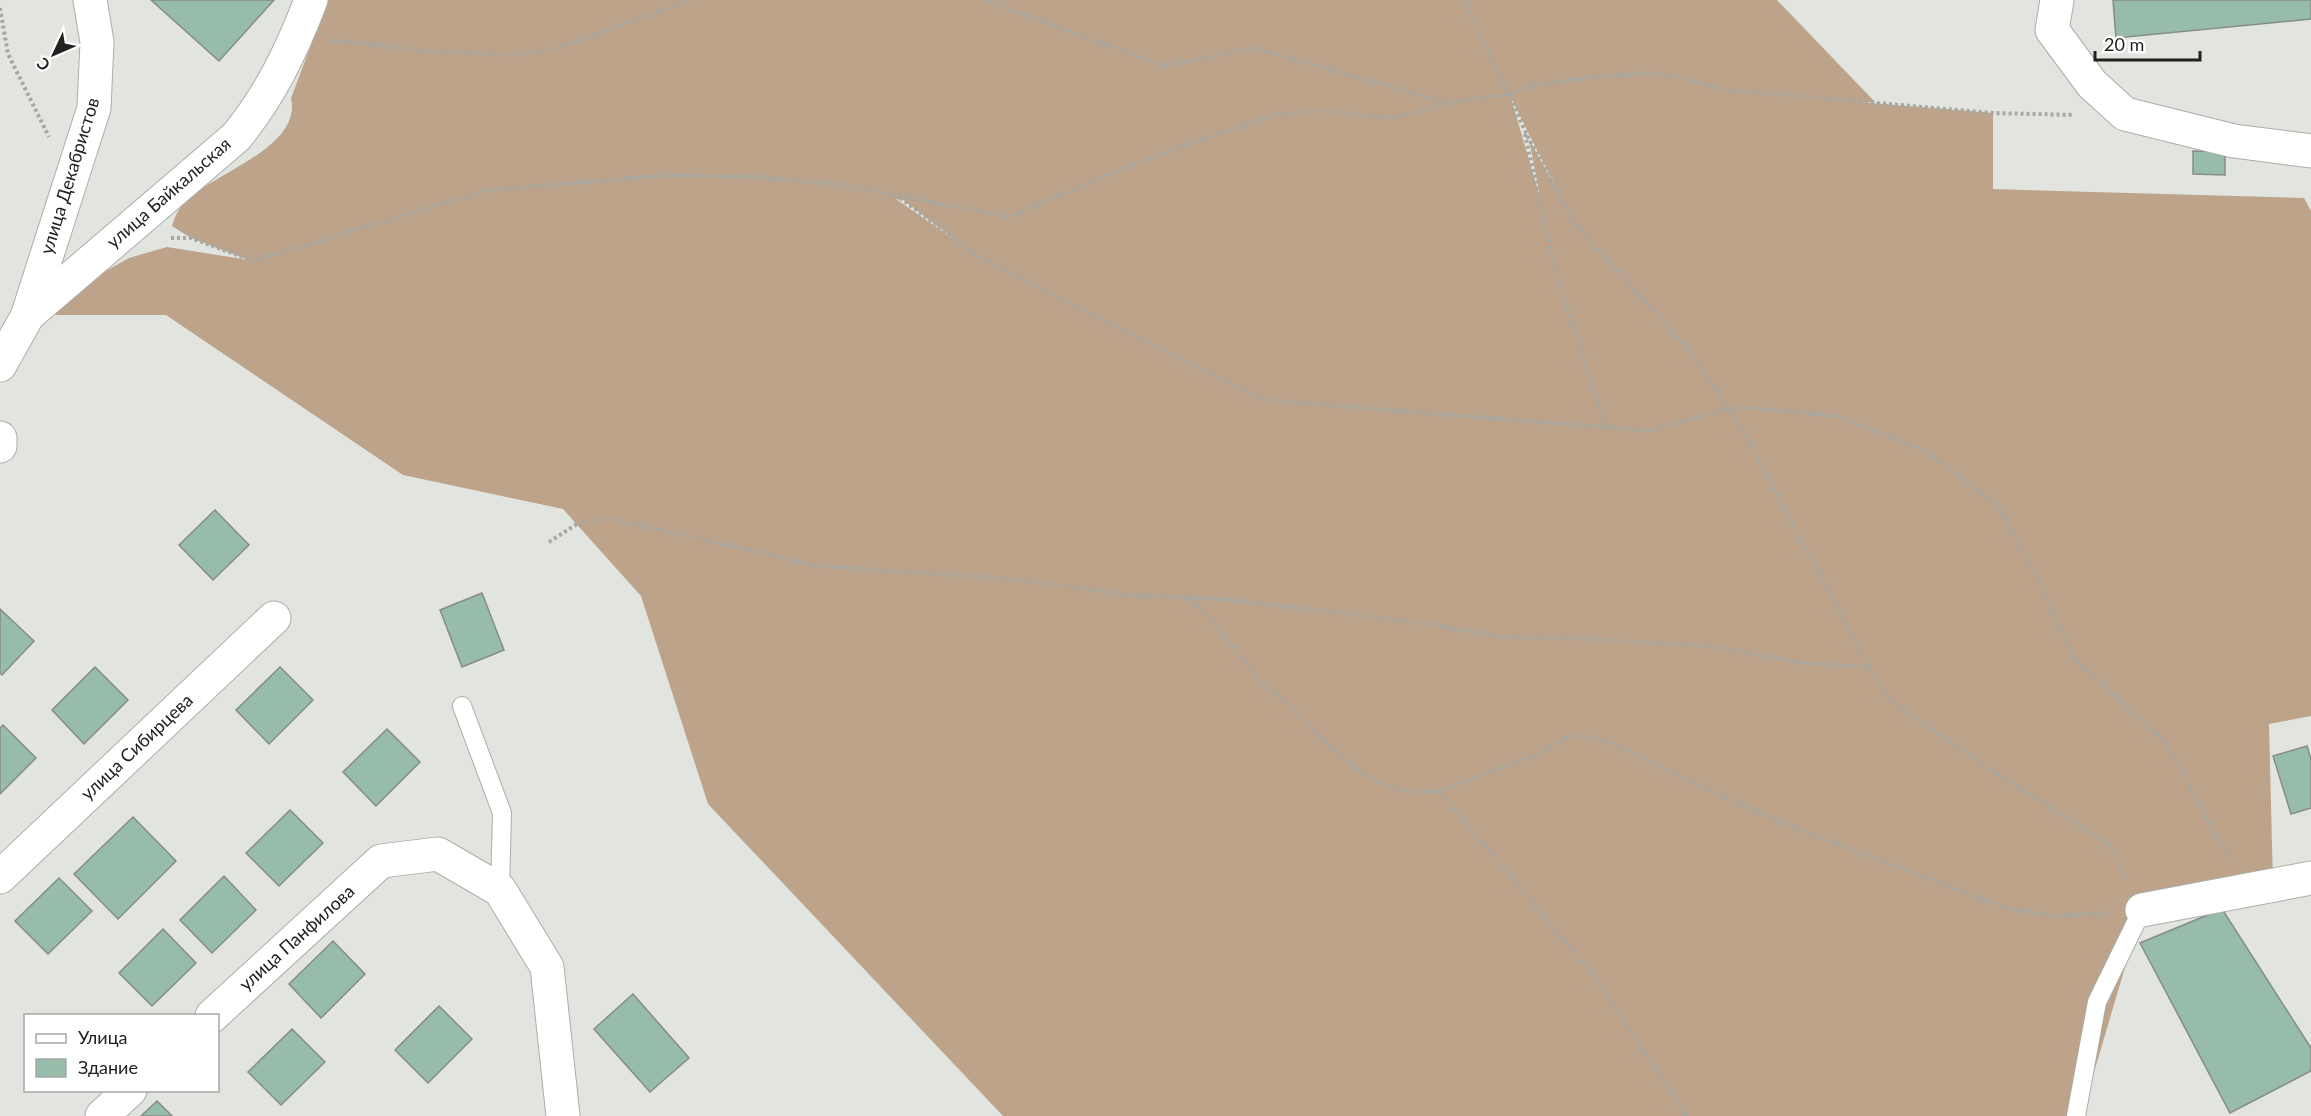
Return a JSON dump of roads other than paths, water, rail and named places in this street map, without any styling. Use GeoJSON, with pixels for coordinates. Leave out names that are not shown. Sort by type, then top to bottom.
{"type":"FeatureCollection","features":[{"type":"Feature","properties":{"kind":"street","name":"улица Декабристов"},"geometry":{"type":"LineString","coordinates":[[28,315],[94,108],[97,87],[97,42],[90,0]]}},
{"type":"Feature","properties":{"kind":"street","name":"улица Байкальская"},"geometry":{"type":"LineString","coordinates":[[0,365],[28,315],[199,171],[245,126],[285,64],[311,0]]}},
{"type":"Feature","properties":{"kind":"street"},"geometry":{"type":"LineString","coordinates":[[2057,0],[2052,30],[2092,84],[2125,114],[2234,141],[2311,151]]}},
{"type":"Feature","properties":{"kind":"street"},"geometry":{"type":"LineString","coordinates":[[0,438],[0,446]]}},
{"type":"Feature","properties":{"kind":"street","name":"улица Сибирцева"},"geometry":{"type":"LineString","coordinates":[[0,877],[274,618]]}},
{"type":"Feature","properties":{"kind":"street","name":"улица Панфилова"},"geometry":{"type":"LineString","coordinates":[[214,1014],[381,861],[438,854],[500,890]]}},
{"type":"Feature","properties":{"kind":"street"},"geometry":{"type":"LineString","coordinates":[[2142,910],[2311,878]]}},
{"type":"Feature","properties":{"kind":"street"},"geometry":{"type":"LineString","coordinates":[[500,890],[547,967],[563,1116]]}},
{"type":"Feature","properties":{"kind":"street"},"geometry":{"type":"LineString","coordinates":[[102,1116],[128,1092]]}},
{"type":"Feature","properties":{"kind":"lane"},"geometry":{"type":"LineString","coordinates":[[462,706],[502,813],[500,890]]}},
{"type":"Feature","properties":{"kind":"lane"},"geometry":{"type":"LineString","coordinates":[[2076,1116],[2097,1002],[2142,910]]}}]}
